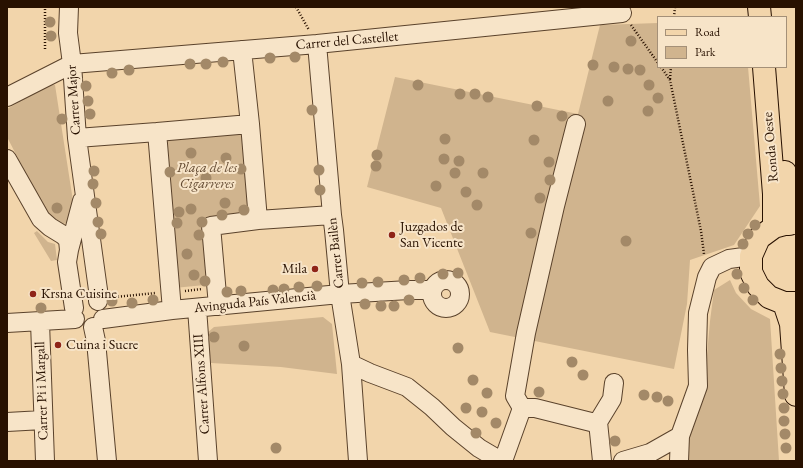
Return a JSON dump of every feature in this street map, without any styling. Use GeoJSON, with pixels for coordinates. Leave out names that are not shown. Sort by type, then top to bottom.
{"type":"FeatureCollection","features":[{"type":"Feature","properties":{"kind":"main road","name":"Ronda Oeste"},"geometry":{"type":"LineString","coordinates":[[764,68],[774,194],[774,227]]}},
{"type":"Feature","properties":{"kind":"main road","name":"Ronda Oeste"},"geometry":{"type":"LineString","coordinates":[[778,68],[787,193],[796,223]]}},
{"type":"Feature","properties":{"kind":"main road"},"geometry":{"type":"LineString","coordinates":[[796,223],[774,227],[759,238],[751,256],[751,272],[758,286],[769,297],[790,303],[796,395]]}},
{"type":"Feature","properties":{"kind":"street","name":"Carrer Major"},"geometry":{"type":"LineString","coordinates":[[70,7],[68,33],[72,64],[77,138],[99,298],[98,301]]}},
{"type":"Feature","properties":{"kind":"street","name":"Carrer del Castellet"},"geometry":{"type":"LineString","coordinates":[[72,64],[317,44],[622,13]]}},
{"type":"Feature","properties":{"kind":"street","name":"Carrer Bailèn"},"geometry":{"type":"LineString","coordinates":[[317,44],[340,294],[351,364],[358,461]]}},
{"type":"Feature","properties":{"kind":"street"},"geometry":{"type":"LineString","coordinates":[[242,50],[258,220]]}},
{"type":"Feature","properties":{"kind":"street"},"geometry":{"type":"LineString","coordinates":[[7,98],[72,64]]}},
{"type":"Feature","properties":{"kind":"street"},"geometry":{"type":"LineString","coordinates":[[77,138],[250,124]]}},
{"type":"Feature","properties":{"kind":"street"},"geometry":{"type":"LineString","coordinates":[[522,408],[515,396],[526,333],[555,206],[576,124]]}},
{"type":"Feature","properties":{"kind":"street"},"geometry":{"type":"LineString","coordinates":[[157,132],[172,310]]}},
{"type":"Feature","properties":{"kind":"street"},"geometry":{"type":"LineString","coordinates":[[11,164],[41,219],[68,240],[69,250]]}},
{"type":"Feature","properties":{"kind":"street","name":"Carrer Major"},"geometry":{"type":"LineString","coordinates":[[74,314],[67,262],[85,192]]}},
{"type":"Feature","properties":{"kind":"street"},"geometry":{"type":"LineString","coordinates":[[218,306],[211,226],[258,220],[332,215]]}},
{"type":"Feature","properties":{"kind":"street"},"geometry":{"type":"LineString","coordinates":[[679,461],[680,436],[698,386],[698,313],[707,277],[712,268],[729,259],[751,256]]}},
{"type":"Feature","properties":{"kind":"street","name":"Avinguda País Valencià"},"geometry":{"type":"LineString","coordinates":[[98,323],[172,310],[340,294],[432,290]]}},
{"type":"Feature","properties":{"kind":"street"},"geometry":{"type":"LineString","coordinates":[[98,323],[84,327],[79,324],[74,314],[77,303],[83,298],[92,298],[98,301],[104,311],[98,323],[96,341],[107,461]]}},
{"type":"Feature","properties":{"kind":"street","name":"Carrer Alfons XIII"},"geometry":{"type":"LineString","coordinates":[[197,308],[208,461]]}},
{"type":"Feature","properties":{"kind":"street"},"geometry":{"type":"LineString","coordinates":[[7,323],[40,322],[74,314]]}},
{"type":"Feature","properties":{"kind":"street","name":"Carrer Pi i Margall"},"geometry":{"type":"LineString","coordinates":[[40,322],[45,461]]}},
{"type":"Feature","properties":{"kind":"street"},"geometry":{"type":"LineString","coordinates":[[351,364],[370,373],[408,387],[479,448],[502,461],[522,408]]}},
{"type":"Feature","properties":{"kind":"street"},"geometry":{"type":"LineString","coordinates":[[602,461],[598,422],[612,399],[614,383]]}},
{"type":"Feature","properties":{"kind":"street"},"geometry":{"type":"LineString","coordinates":[[522,408],[536,408],[591,422],[598,422]]}},
{"type":"Feature","properties":{"kind":"street"},"geometry":{"type":"LineString","coordinates":[[7,422],[43,420]]}},
{"type":"Feature","properties":{"kind":"street"},"geometry":{"type":"LineString","coordinates":[[623,461],[650,453],[680,436]]}},
{"type":"Feature","properties":{"kind":"path"},"geometry":{"type":"LineString","coordinates":[[45,7],[45,49]]}},
{"type":"Feature","properties":{"kind":"path"},"geometry":{"type":"LineString","coordinates":[[296,7],[317,44]]}},
{"type":"Feature","properties":{"kind":"path"},"geometry":{"type":"LineString","coordinates":[[622,13],[657,62]]}},
{"type":"Feature","properties":{"kind":"path"},"geometry":{"type":"LineString","coordinates":[[662,68],[670,80]]}},
{"type":"Feature","properties":{"kind":"path"},"geometry":{"type":"LineString","coordinates":[[671,68],[670,80],[701,231],[707,277]]}},
{"type":"Feature","properties":{"kind":"green space"},"geometry":{"type":"Polygon","coordinates":[[[657,23],[657,68],[748,68],[760,206],[734,245],[690,260],[687,304],[674,369],[490,332],[441,208],[367,187],[395,77],[578,114],[600,25],[657,23]]]}},
{"type":"Feature","properties":{"kind":"green space"},"geometry":{"type":"Polygon","coordinates":[[[50,84],[55,85],[75,214],[70,222],[60,225],[50,220],[7,137],[7,109],[50,84]]]}},
{"type":"Feature","properties":{"kind":"green space","name":"Plaça de les Cigarreres"},"geometry":{"type":"Polygon","coordinates":[[[246,127],[253,217],[210,222],[215,284],[174,288],[160,135],[246,127]]]}},
{"type":"Feature","properties":{"kind":"green space"},"geometry":{"type":"Polygon","coordinates":[[[37,231],[48,242],[55,244],[57,260],[51,261],[34,233],[37,231]]]}},
{"type":"Feature","properties":{"kind":"green space"},"geometry":{"type":"Polygon","coordinates":[[[730,280],[736,293],[751,309],[770,319],[779,461],[686,461],[687,439],[704,389],[714,290],[730,280]]]}},
{"type":"Feature","properties":{"kind":"green space"},"geometry":{"type":"Polygon","coordinates":[[[323,317],[332,324],[337,374],[281,367],[211,363],[207,333],[214,327],[323,317]]]}},
{"type":"Feature","properties":{"kind":"place","name":"Juzgados de San Vicente"},"geometry":{"type":"Point","coordinates":[392,235]}},
{"type":"Feature","properties":{"kind":"place","name":"Mila"},"geometry":{"type":"Point","coordinates":[315,269]}},
{"type":"Feature","properties":{"kind":"place","name":"Krsna Cuisine"},"geometry":{"type":"Point","coordinates":[33,294]}},
{"type":"Feature","properties":{"kind":"place","name":"Cuina i Sucre"},"geometry":{"type":"Point","coordinates":[58,345]}}]}
